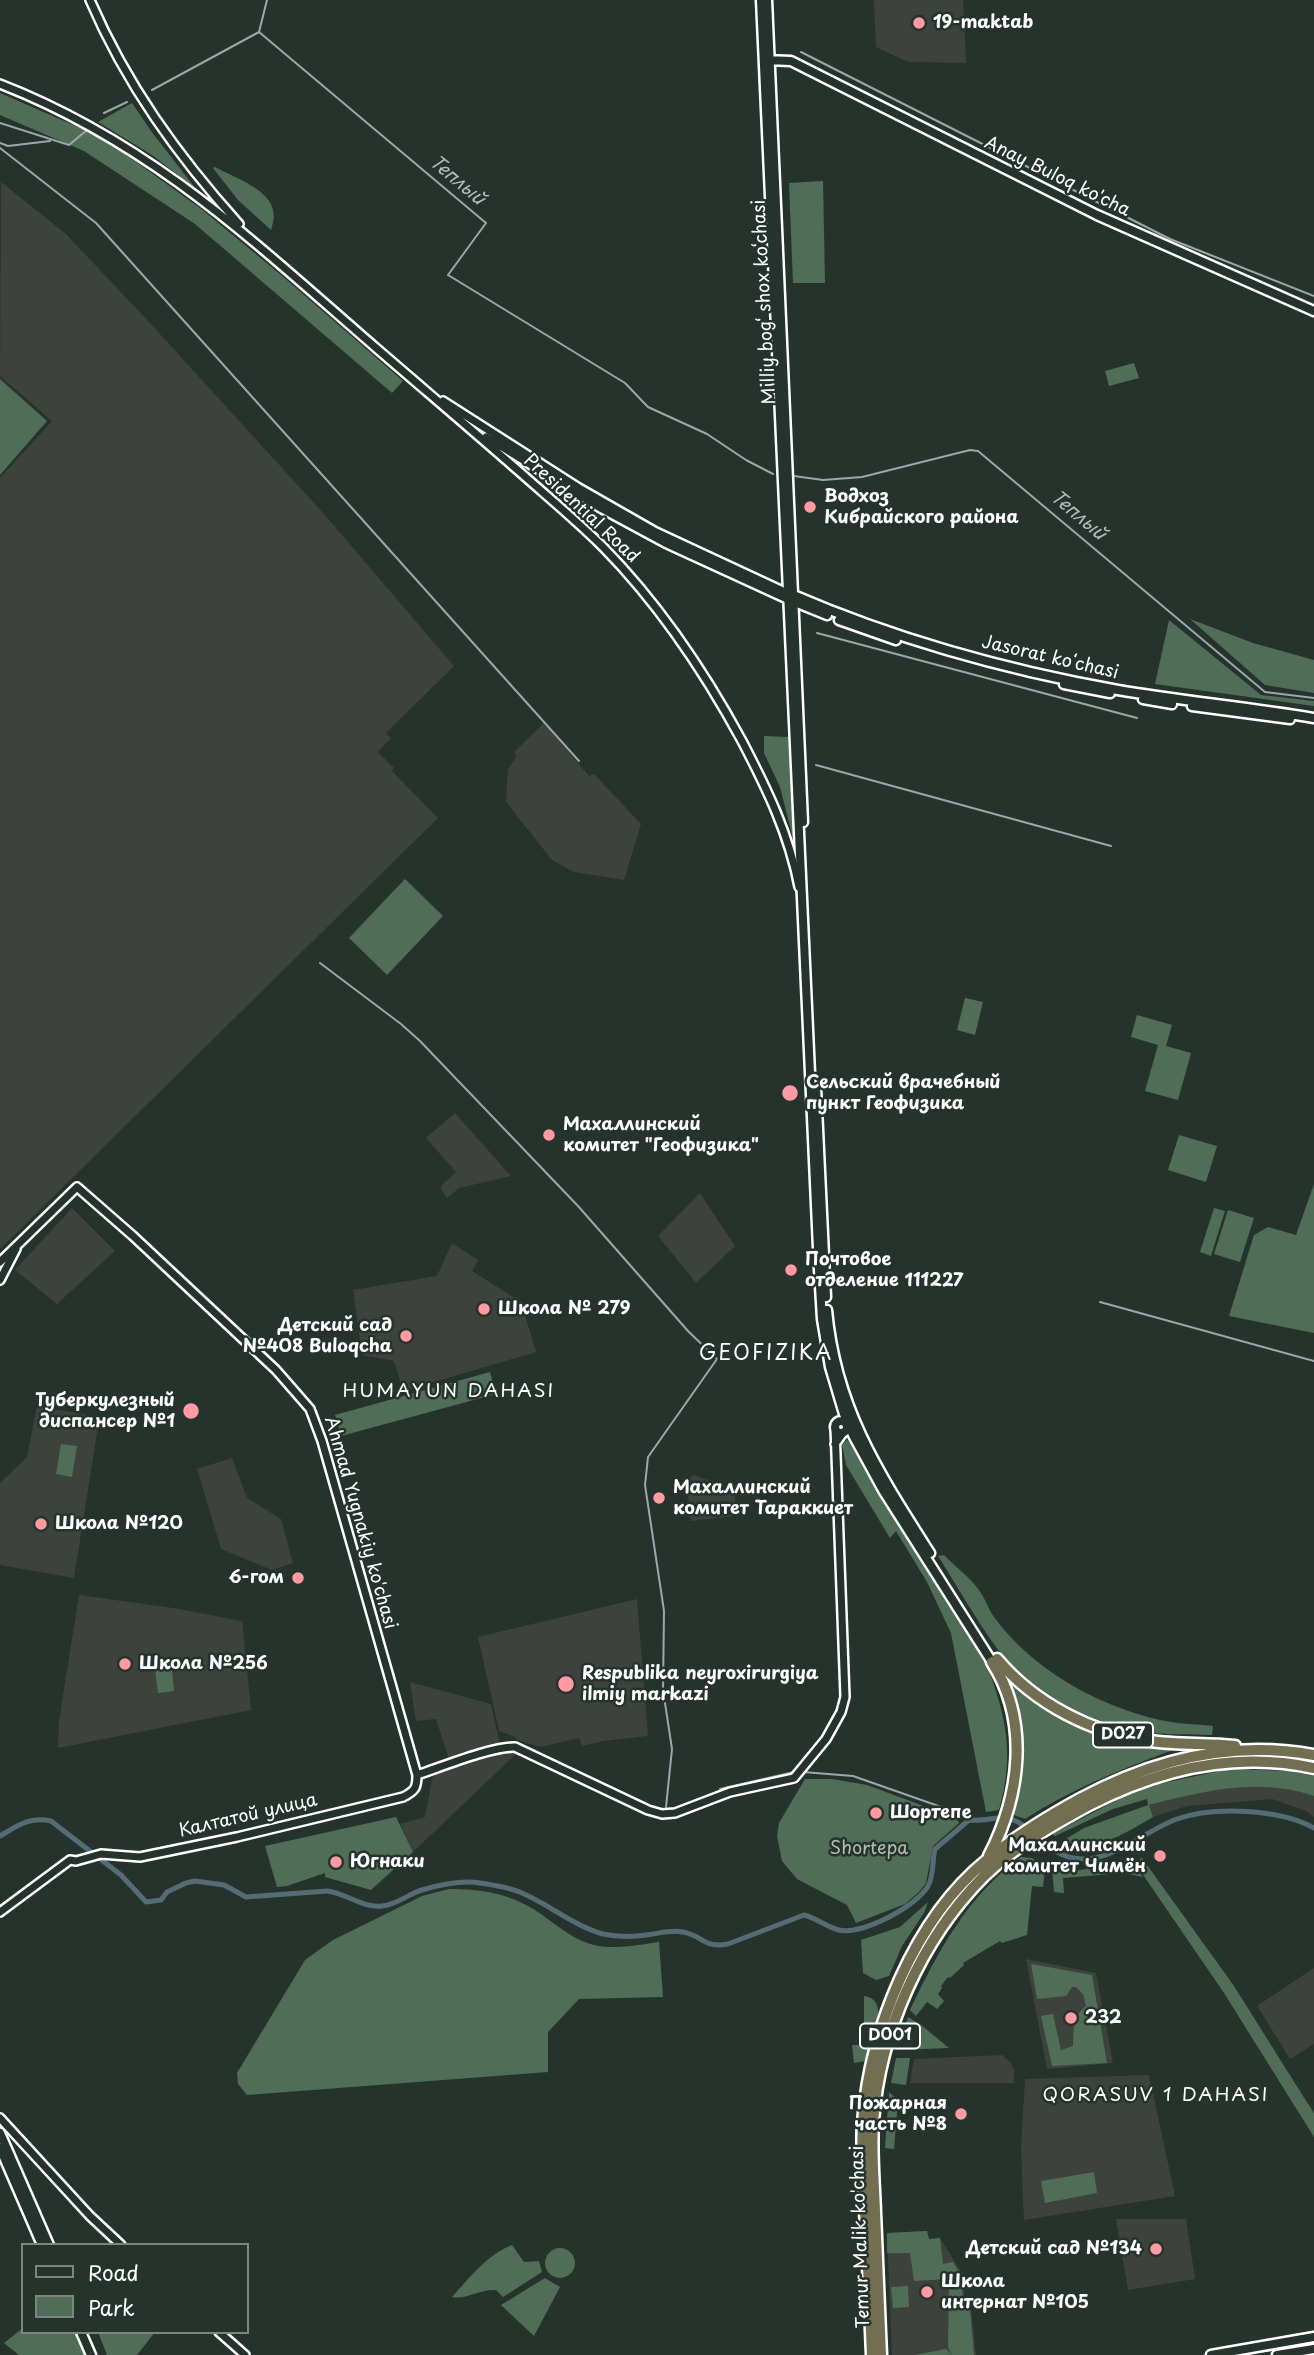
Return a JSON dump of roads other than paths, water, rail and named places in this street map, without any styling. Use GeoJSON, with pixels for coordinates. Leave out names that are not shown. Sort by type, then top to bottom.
{"type":"FeatureCollection","features":[{"type":"Feature","properties":{"kind":"highway","name":"D027"},"geometry":{"type":"LineString","coordinates":[[995,1660],[1041,1699],[1100,1729],[1151,1741],[1271,1750]]}},
{"type":"Feature","properties":{"kind":"highway","name":"D027"},"geometry":{"type":"LineString","coordinates":[[987,1860],[1006,1817],[1016,1770],[1016,1734],[995,1660]]}},
{"type":"Feature","properties":{"kind":"highway","name":"Temur Malik ko'chasi"},"geometry":{"type":"LineString","coordinates":[[881,2355],[863,2122],[868,2080],[878,2039],[899,1985],[924,1935],[949,1900],[987,1860],[1104,1786],[1158,1765],[1225,1751],[1271,1750],[1314,1755]]}},
{"type":"Feature","properties":{"kind":"highway","name":"Temur Malik ko'chasi"},"geometry":{"type":"LineString","coordinates":[[872,2355],[873,2122],[878,2082],[893,2029],[913,1978],[941,1930],[975,1887],[1032,1833],[1111,1794],[1142,1781],[1208,1764],[1251,1760],[1314,1768]]}},
{"type":"Feature","properties":{"kind":"main road","name":"Milliy bog‘ shox ko‘chasi"},"geometry":{"type":"LineString","coordinates":[[761,0],[767,60]]}},
{"type":"Feature","properties":{"kind":"main road","name":"Milliy bog‘ shox ko‘chasi"},"geometry":{"type":"LineString","coordinates":[[767,0],[767,60],[791,597]]}},
{"type":"Feature","properties":{"kind":"main road","name":"Anay Buloq ko'cha"},"geometry":{"type":"LineString","coordinates":[[767,60],[791,61],[1097,215],[1314,310]]}},
{"type":"Feature","properties":{"kind":"main road","name":"Jasorat koʻchasi"},"geometry":{"type":"LineString","coordinates":[[791,597],[902,637],[1044,674],[1170,698],[1314,720]]}},
{"type":"Feature","properties":{"kind":"main road","name":"D027"},"geometry":{"type":"LineString","coordinates":[[791,597],[801,902],[816,1223],[824,1331],[830,1367],[846,1425],[888,1487],[995,1660]]}},
{"type":"Feature","properties":{"kind":"main road","name":"D027"},"geometry":{"type":"LineString","coordinates":[[791,597],[826,1292],[846,1425]]}},
{"type":"Feature","properties":{"kind":"main road"},"geometry":{"type":"LineString","coordinates":[[0,2133],[48,2243]]}},
{"type":"Feature","properties":{"kind":"main road"},"geometry":{"type":"LineString","coordinates":[[0,2148],[42,2243]]}},
{"type":"Feature","properties":{"kind":"main road"},"geometry":{"type":"LineString","coordinates":[[82,2334],[91,2355]]}},
{"type":"Feature","properties":{"kind":"main road"},"geometry":{"type":"LineString","coordinates":[[88,2334],[97,2355]]}},
{"type":"Feature","properties":{"kind":"main road"},"geometry":{"type":"LineString","coordinates":[[1210,2355],[1314,2337]]}},
{"type":"Feature","properties":{"kind":"main road"},"geometry":{"type":"LineString","coordinates":[[1290,2341],[1292,2353]]}},
{"type":"Feature","properties":{"kind":"main road"},"geometry":{"type":"LineString","coordinates":[[1277,2355],[1314,2349]]}},
{"type":"Feature","properties":{"kind":"street","name":"Presidential Road"},"geometry":{"type":"LineString","coordinates":[[90,0],[125,71],[165,134],[203,184],[260,248]]}},
{"type":"Feature","properties":{"kind":"street","name":"Presidential Road"},"geometry":{"type":"LineString","coordinates":[[0,84],[89,124],[148,160],[215,208],[467,425],[605,549],[676,634],[719,701],[774,802],[791,851],[801,902]]}},
{"type":"Feature","properties":{"kind":"street"},"geometry":{"type":"LineString","coordinates":[[422,387],[579,488],[656,532],[791,597]]}},
{"type":"Feature","properties":{"kind":"street"},"geometry":{"type":"LineString","coordinates":[[467,425],[602,509],[653,537],[791,597]]}},
{"type":"Feature","properties":{"kind":"street","name":"Ahmad Yugnakiy ko'chasi"},"geometry":{"type":"LineString","coordinates":[[0,1262],[77,1187],[185,1285],[304,1401],[322,1441],[417,1775],[414,1792]]}},
{"type":"Feature","properties":{"kind":"street","name":"Ahmad Yugnakiy ko'chasi"},"geometry":{"type":"LineString","coordinates":[[0,1280],[18,1245]]}},
{"type":"Feature","properties":{"kind":"street"},"geometry":{"type":"LineString","coordinates":[[417,1775],[515,1747],[650,1811],[665,1814],[679,1812],[730,1792],[792,1779],[799,1774],[834,1726],[842,1709],[845,1693],[835,1444],[846,1425]]}},
{"type":"Feature","properties":{"kind":"street","name":"Калтатой улица"},"geometry":{"type":"LineString","coordinates":[[0,1912],[70,1860],[76,1861],[101,1854],[140,1857],[237,1837],[414,1792]]}},
{"type":"Feature","properties":{"kind":"street"},"geometry":{"type":"LineString","coordinates":[[0,2119],[90,2216],[119,2243]]}},
{"type":"Feature","properties":{"kind":"street"},"geometry":{"type":"LineString","coordinates":[[221,2334],[245,2355]]}},
{"type":"Feature","properties":{"kind":"waterway"},"geometry":{"type":"LineString","coordinates":[[259,32],[267,0]]}},
{"type":"Feature","properties":{"kind":"waterway","name":"Теплый"},"geometry":{"type":"LineString","coordinates":[[152,90],[259,32],[486,223],[448,275],[625,383],[648,407],[707,434],[773,474]]}},
{"type":"Feature","properties":{"kind":"waterway"},"geometry":{"type":"LineString","coordinates":[[801,52],[1170,239],[1314,296]]}},
{"type":"Feature","properties":{"kind":"waterway","name":"Теплый"},"geometry":{"type":"LineString","coordinates":[[104,113],[127,102]]}},
{"type":"Feature","properties":{"kind":"waterway","name":"Теплый"},"geometry":{"type":"LineString","coordinates":[[0,123],[69,145],[87,130]]}},
{"type":"Feature","properties":{"kind":"waterway"},"geometry":{"type":"LineString","coordinates":[[0,143],[8,146],[50,141]]}},
{"type":"Feature","properties":{"kind":"waterway"},"geometry":{"type":"LineString","coordinates":[[0,148],[96,223],[579,761]]}},
{"type":"Feature","properties":{"kind":"waterway","name":"Теплый"},"geometry":{"type":"LineString","coordinates":[[794,476],[823,480],[862,477],[970,450],[978,451],[1265,692],[1314,698]]}},
{"type":"Feature","properties":{"kind":"waterway"},"geometry":{"type":"LineString","coordinates":[[817,633],[1137,718]]}},
{"type":"Feature","properties":{"kind":"waterway"},"geometry":{"type":"LineString","coordinates":[[816,765],[1111,846]]}},
{"type":"Feature","properties":{"kind":"waterway"},"geometry":{"type":"LineString","coordinates":[[320,963],[420,1041],[578,1206],[688,1331],[717,1359],[648,1457],[645,1485],[664,1611],[663,1690],[672,1749],[666,1807]]}},
{"type":"Feature","properties":{"kind":"waterway"},"geometry":{"type":"LineString","coordinates":[[1100,1302],[1314,1361]]}},
{"type":"Feature","properties":{"kind":"waterway"},"geometry":{"type":"LineString","coordinates":[[720,1789],[794,1772]]}},
{"type":"Feature","properties":{"kind":"waterway"},"geometry":{"type":"LineString","coordinates":[[803,1772],[853,1776],[947,1809],[969,1820]]}},
{"type":"Feature","properties":{"kind":"waterway"},"geometry":{"type":"LineString","coordinates":[[1036,1835],[1057,1852],[1073,1858],[1088,1859],[1104,1856],[1177,1819],[1209,1812],[1265,1813],[1314,1828]]}},
{"type":"Feature","properties":{"kind":"waterway"},"geometry":{"type":"LineString","coordinates":[[0,1836],[30,1821],[51,1821],[121,1875],[146,1902],[161,1900],[167,1892],[195,1881],[224,1885],[246,1897],[327,1891],[368,1905],[382,1906],[429,1888],[473,1882],[517,1891],[582,1926],[603,1934],[630,1936],[678,1931],[720,1945],[804,1915],[839,1930],[849,1931],[874,1924],[901,1910],[922,1894],[931,1878],[935,1849],[969,1820],[1012,1819],[1028,1829]]}},
{"type":"Feature","properties":{"kind":"waterway"},"geometry":{"type":"LineString","coordinates":[[1242,2355],[1290,2347]]}},
{"type":"Feature","properties":{"kind":"place","name":"19-maktab"},"geometry":{"type":"Point","coordinates":[919,23]}},
{"type":"Feature","properties":{"kind":"place","name":"Водхоз Кибрайского района"},"geometry":{"type":"Point","coordinates":[810,507]}},
{"type":"Feature","properties":{"kind":"place","name":"Сельский врачебный пункт Геофизика"},"geometry":{"type":"Point","coordinates":[790,1093]}},
{"type":"Feature","properties":{"kind":"place","name":"Махаллинский комитет \"Геофизика\""},"geometry":{"type":"Point","coordinates":[549,1135]}},
{"type":"Feature","properties":{"kind":"place","name":"Почтовое отделение 111227"},"geometry":{"type":"Point","coordinates":[791,1270]}},
{"type":"Feature","properties":{"kind":"place","name":"Школа № 279"},"geometry":{"type":"Point","coordinates":[484,1309]}},
{"type":"Feature","properties":{"kind":"place","name":"Детский сад №408 Buloqcha"},"geometry":{"type":"Point","coordinates":[406,1336]}},
{"type":"Feature","properties":{"kind":"place","name":"Туберкулезный диспансер №1"},"geometry":{"type":"Point","coordinates":[191,1411]}},
{"type":"Feature","properties":{"kind":"place","name":"Махаллинский комитет Тараккиет"},"geometry":{"type":"Point","coordinates":[659,1498]}},
{"type":"Feature","properties":{"kind":"place","name":"Школа №120"},"geometry":{"type":"Point","coordinates":[41,1524]}},
{"type":"Feature","properties":{"kind":"place","name":"6-гом"},"geometry":{"type":"Point","coordinates":[298,1578]}},
{"type":"Feature","properties":{"kind":"place","name":"Школа №256"},"geometry":{"type":"Point","coordinates":[125,1664]}},
{"type":"Feature","properties":{"kind":"place","name":"Respublika neyroxirurgiya ilmiy markazi"},"geometry":{"type":"Point","coordinates":[566,1684]}},
{"type":"Feature","properties":{"kind":"place","name":"Шортепе"},"geometry":{"type":"Point","coordinates":[876,1813]}},
{"type":"Feature","properties":{"kind":"place","name":"Махаллинский комитет Чимён"},"geometry":{"type":"Point","coordinates":[1160,1856]}},
{"type":"Feature","properties":{"kind":"place","name":"Югнаки"},"geometry":{"type":"Point","coordinates":[336,1862]}},
{"type":"Feature","properties":{"kind":"place","name":"232"},"geometry":{"type":"Point","coordinates":[1071,2018]}},
{"type":"Feature","properties":{"kind":"place","name":"Пожарная часть №8"},"geometry":{"type":"Point","coordinates":[961,2114]}},
{"type":"Feature","properties":{"kind":"place","name":"Детский сад №134"},"geometry":{"type":"Point","coordinates":[1156,2249]}},
{"type":"Feature","properties":{"kind":"place","name":"Школа интернат №105"},"geometry":{"type":"Point","coordinates":[927,2292]}},
{"type":"Feature","properties":{"kind":"district","name":"GEOFIZIKA"},"geometry":{"type":"Point","coordinates":[766,1354]}},
{"type":"Feature","properties":{"kind":"district","name":"HUMAYUN DAHASI"},"geometry":{"type":"Point","coordinates":[449,1392]}},
{"type":"Feature","properties":{"kind":"district","name":"QORASUV 1 DAHASI"},"geometry":{"type":"Point","coordinates":[1156,2096]}},
{"type":"Feature","properties":{"kind":"park label","name":"Shortepa"},"geometry":{"type":"Point","coordinates":[869,1849]}}]}
